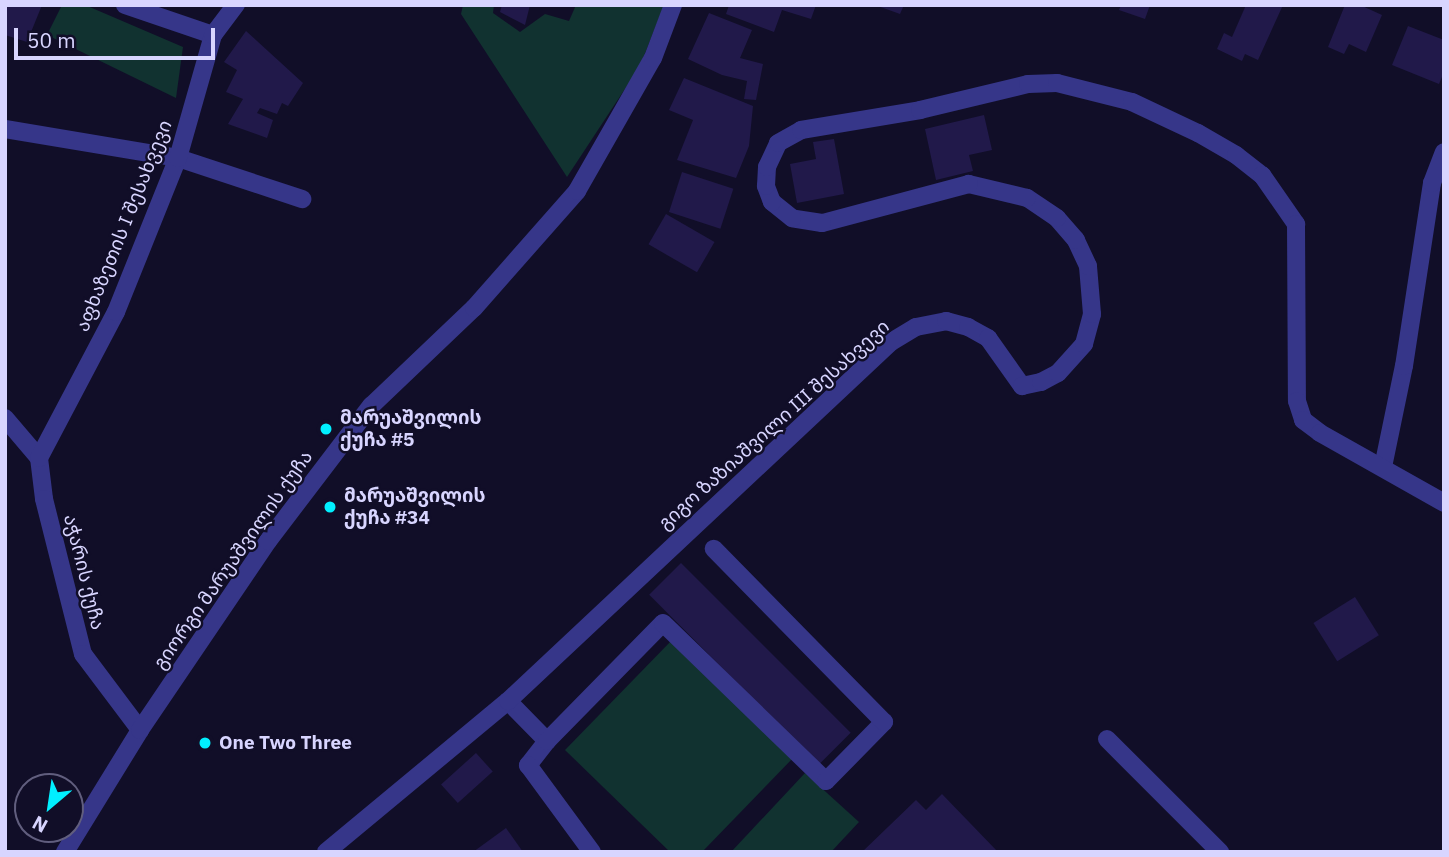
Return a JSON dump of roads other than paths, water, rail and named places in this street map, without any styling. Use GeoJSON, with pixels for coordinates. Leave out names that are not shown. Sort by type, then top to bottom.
{"type":"FeatureCollection","features":[{"type":"Feature","properties":{"kind":"street"},"geometry":{"type":"LineString","coordinates":[[125,5],[214,35]]}},
{"type":"Feature","properties":{"kind":"street","name":"აფხაზეთის I შესახვევი"},"geometry":{"type":"LineString","coordinates":[[39,458],[116,312],[178,158],[214,35],[236,5]]}},
{"type":"Feature","properties":{"kind":"street","name":"გიორგი მარუაშვილის ქუჩა"},"geometry":{"type":"LineString","coordinates":[[65,852],[140,730],[268,541],[370,406],[474,308],[576,191],[653,58],[673,5]]}},
{"type":"Feature","properties":{"kind":"street","name":"გიგო ზაზიაშვილი III შესახვევი"},"geometry":{"type":"LineString","coordinates":[[326,852],[508,701],[891,342],[916,327],[946,321],[968,327],[988,338],[1022,386],[1041,382],[1058,373],[1084,344],[1092,314],[1088,266],[1076,240],[1057,218],[1027,198],[969,184],[822,223],[792,218],[772,202],[765,186],[767,167],[778,142],[801,130],[920,110],[1028,84],[1057,83],[1132,102],[1208,138],[1262,175],[1296,224],[1297,401],[1303,420],[1320,433],[1444,503]]}},
{"type":"Feature","properties":{"kind":"street"},"geometry":{"type":"LineString","coordinates":[[5,129],[178,158],[302,199]]}},
{"type":"Feature","properties":{"kind":"street"},"geometry":{"type":"LineString","coordinates":[[1382,467],[1404,366],[1432,183],[1444,152]]}},
{"type":"Feature","properties":{"kind":"street"},"geometry":{"type":"LineString","coordinates":[[5,418],[39,458]]}},
{"type":"Feature","properties":{"kind":"street","name":"აჭარის ქუჩა"},"geometry":{"type":"LineString","coordinates":[[39,458],[44,499],[83,654],[140,730]]}},
{"type":"Feature","properties":{"kind":"street"},"geometry":{"type":"LineString","coordinates":[[593,852],[528,765],[547,741],[663,623],[825,781],[884,722],[714,549]]}},
{"type":"Feature","properties":{"kind":"street"},"geometry":{"type":"LineString","coordinates":[[508,701],[547,741]]}},
{"type":"Feature","properties":{"kind":"street"},"geometry":{"type":"LineString","coordinates":[[1107,739],[1220,852]]}},
{"type":"Feature","properties":{"kind":"place","name":"მარუაშვილის ქუჩა #5"},"geometry":{"type":"Point","coordinates":[326,429]}},
{"type":"Feature","properties":{"kind":"place","name":"მარუაშვილის ქუჩა #34"},"geometry":{"type":"Point","coordinates":[330,507]}},
{"type":"Feature","properties":{"kind":"place","name":"One Two Three"},"geometry":{"type":"Point","coordinates":[205,743]}}]}
